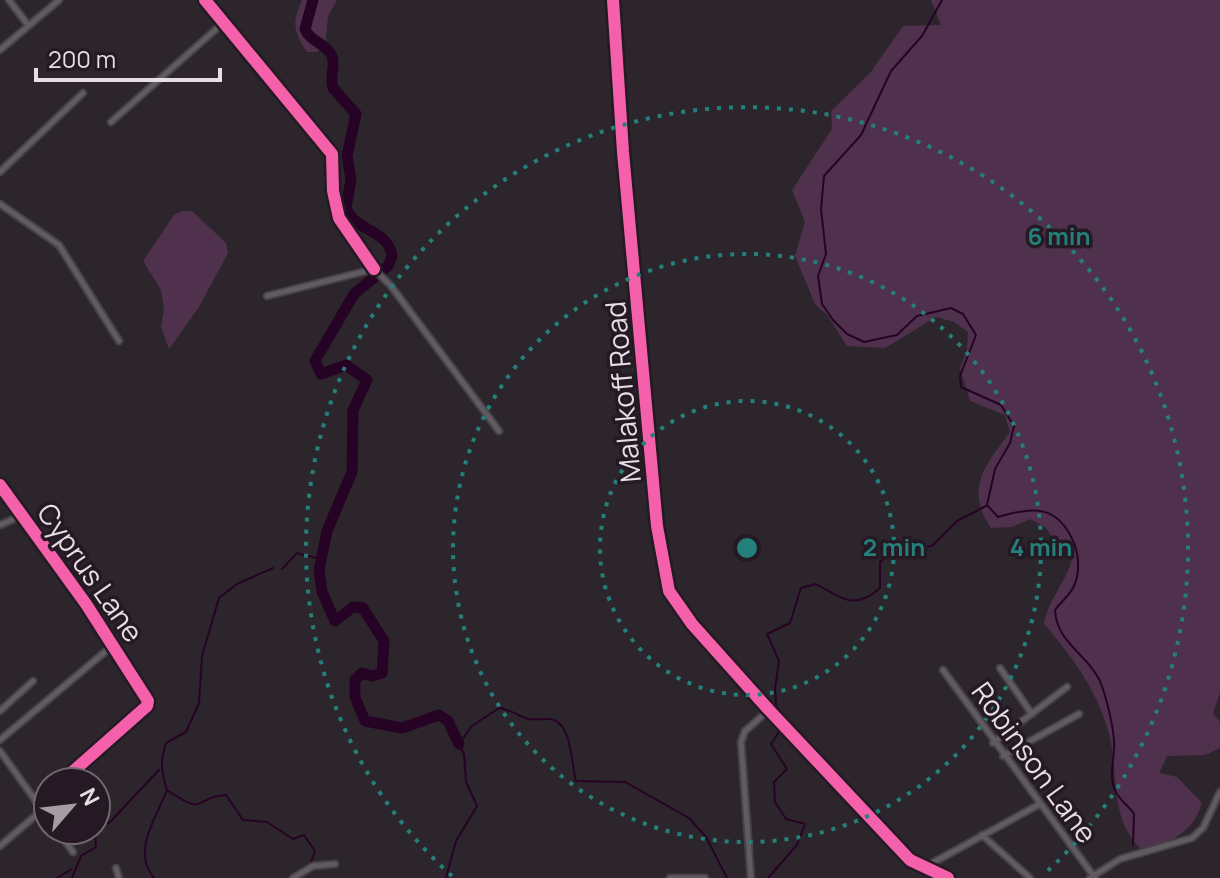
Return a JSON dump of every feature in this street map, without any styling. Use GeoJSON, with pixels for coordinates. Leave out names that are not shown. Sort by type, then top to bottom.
{"type":"FeatureCollection","features":[{"type":"Feature","properties":{"kind":"street"},"geometry":{"type":"LineString","coordinates":[[9,0],[28,25]]}},
{"type":"Feature","properties":{"kind":"street"},"geometry":{"type":"LineString","coordinates":[[0,50],[59,0]]}},
{"type":"Feature","properties":{"kind":"street"},"geometry":{"type":"LineString","coordinates":[[205,0],[332,154],[333,191],[339,218],[374,269],[391,286],[499,431]]}},
{"type":"Feature","properties":{"kind":"street","name":"Malakoff Road"},"geometry":{"type":"LineString","coordinates":[[613,0],[623,152],[657,526],[669,591],[692,624],[910,860],[948,878]]}},
{"type":"Feature","properties":{"kind":"street"},"geometry":{"type":"LineString","coordinates":[[111,122],[223,23]]}},
{"type":"Feature","properties":{"kind":"street"},"geometry":{"type":"LineString","coordinates":[[0,172],[83,93]]}},
{"type":"Feature","properties":{"kind":"street"},"geometry":{"type":"LineString","coordinates":[[0,204],[59,245],[119,341]]}},
{"type":"Feature","properties":{"kind":"street"},"geometry":{"type":"LineString","coordinates":[[267,296],[374,269]]}},
{"type":"Feature","properties":{"kind":"street","name":"Cyprus Lane"},"geometry":{"type":"LineString","coordinates":[[0,485],[113,645],[148,701],[147,706],[79,766]]}},
{"type":"Feature","properties":{"kind":"street"},"geometry":{"type":"LineString","coordinates":[[0,525],[23,515]]}},
{"type":"Feature","properties":{"kind":"street"},"geometry":{"type":"LineString","coordinates":[[0,740],[113,645]]}},
{"type":"Feature","properties":{"kind":"street"},"geometry":{"type":"LineString","coordinates":[[1000,668],[1032,714]]}},
{"type":"Feature","properties":{"kind":"street","name":"Robinson Lane"},"geometry":{"type":"LineString","coordinates":[[943,670],[1093,877]]}},
{"type":"Feature","properties":{"kind":"street"},"geometry":{"type":"LineString","coordinates":[[0,711],[33,681]]}},
{"type":"Feature","properties":{"kind":"street"},"geometry":{"type":"LineString","coordinates":[[993,743],[1067,687]]}},
{"type":"Feature","properties":{"kind":"street"},"geometry":{"type":"LineString","coordinates":[[751,878],[741,742],[745,731],[771,712]]}},
{"type":"Feature","properties":{"kind":"street"},"geometry":{"type":"LineString","coordinates":[[1003,756],[1079,714]]}},
{"type":"Feature","properties":{"kind":"street"},"geometry":{"type":"LineString","coordinates":[[0,751],[32,796]]}},
{"type":"Feature","properties":{"kind":"street"},"geometry":{"type":"LineString","coordinates":[[1093,877],[1120,859],[1192,838],[1203,828],[1220,792]]}},
{"type":"Feature","properties":{"kind":"street"},"geometry":{"type":"LineString","coordinates":[[924,868],[1040,804]]}},
{"type":"Feature","properties":{"kind":"street"},"geometry":{"type":"LineString","coordinates":[[0,846],[32,819]]}},
{"type":"Feature","properties":{"kind":"street"},"geometry":{"type":"LineString","coordinates":[[982,835],[1030,878]]}},
{"type":"Feature","properties":{"kind":"street"},"geometry":{"type":"LineString","coordinates":[[69,846],[73,852]]}},
{"type":"Feature","properties":{"kind":"street"},"geometry":{"type":"LineString","coordinates":[[293,878],[313,866],[335,864]]}},
{"type":"Feature","properties":{"kind":"street"},"geometry":{"type":"LineString","coordinates":[[116,868],[119,878]]}},
{"type":"Feature","properties":{"kind":"street"},"geometry":{"type":"LineString","coordinates":[[670,878],[705,878]]}},
{"type":"Feature","properties":{"kind":"shaded area"},"geometry":{"type":"Polygon","coordinates":[[[302,0],[337,0],[328,16],[325,46],[317,52],[307,52],[297,33],[295,21],[302,0]]]}},
{"type":"Feature","properties":{"kind":"shaded area"},"geometry":{"type":"Polygon","coordinates":[[[931,0],[1220,0],[1220,693],[1213,713],[1220,722],[1220,748],[1205,755],[1167,756],[1159,773],[1177,777],[1202,803],[1187,829],[1164,844],[1144,851],[1124,825],[1108,730],[1097,700],[1073,660],[1044,624],[1072,559],[1064,557],[1046,528],[1030,519],[1012,527],[991,528],[983,514],[979,501],[981,477],[1010,432],[1005,415],[970,401],[960,368],[967,350],[968,332],[954,322],[936,317],[885,348],[847,346],[828,316],[815,304],[795,256],[805,222],[792,190],[832,129],[831,111],[870,73],[903,26],[941,25],[931,0]]]}},
{"type":"Feature","properties":{"kind":"shaded area"},"geometry":{"type":"Polygon","coordinates":[[[192,211],[226,243],[228,253],[199,307],[169,349],[161,327],[164,309],[161,290],[143,261],[174,215],[192,211]]]}},
{"type":"Feature","properties":{"kind":"waterway"},"geometry":{"type":"LineString","coordinates":[[313,0],[305,29],[332,56],[333,88],[356,114],[347,156],[351,179],[346,208],[357,222],[385,241],[392,256],[388,266],[354,294],[315,361],[321,374],[346,365],[367,380],[353,410],[352,472],[327,531],[319,570],[322,592],[335,621],[353,607],[363,608],[384,641],[382,673],[372,676],[362,673],[355,680],[355,697],[365,721],[402,728],[439,715],[448,721],[459,744]]}},
{"type":"Feature","properties":{"kind":"waterway"},"geometry":{"type":"LineString","coordinates":[[942,0],[922,36],[891,71],[861,135],[824,176],[821,209],[826,254],[818,276],[822,304],[847,334],[864,342],[897,335],[917,316],[951,308],[963,314],[976,335],[960,376],[961,387],[1001,405],[1014,426],[1010,443],[995,469],[987,505],[998,517],[1034,510],[1052,515],[1068,531],[1074,543],[1078,559],[1077,576],[1072,589],[1055,610],[1057,622],[1061,632],[1100,681],[1113,732],[1113,785],[1134,814],[1133,845]]}},
{"type":"Feature","properties":{"kind":"waterway"},"geometry":{"type":"LineString","coordinates":[[777,716],[775,689],[779,661],[767,634],[790,623],[801,588],[816,584],[848,600],[863,599],[880,588],[880,562],[895,550],[932,546],[957,521],[986,506]]}},
{"type":"Feature","properties":{"kind":"waterway"},"geometry":{"type":"LineString","coordinates":[[282,569],[297,553],[320,559]]}},
{"type":"Feature","properties":{"kind":"waterway"},"geometry":{"type":"LineString","coordinates":[[154,878],[148,868],[145,845],[167,790],[162,766],[164,750],[166,743],[186,732],[199,703],[202,656],[219,598],[237,584],[273,568]]}},
{"type":"Feature","properties":{"kind":"waterway"},"geometry":{"type":"LineString","coordinates":[[446,878],[456,841],[477,806],[466,782],[464,754],[459,744],[472,726],[499,708],[529,719],[551,719],[560,724],[568,738],[576,781],[625,782],[689,818],[706,837],[727,878]]}},
{"type":"Feature","properties":{"kind":"waterway"},"geometry":{"type":"LineString","coordinates":[[768,878],[797,845],[805,824],[786,819],[775,802],[774,782],[787,769],[771,744],[779,732],[777,722]]}},
{"type":"Feature","properties":{"kind":"waterway"},"geometry":{"type":"LineString","coordinates":[[112,820],[159,770]]}},
{"type":"Feature","properties":{"kind":"waterway"},"geometry":{"type":"LineString","coordinates":[[167,790],[195,804],[226,795],[243,820],[267,822],[293,839],[304,835],[315,851],[310,865]]}},
{"type":"Feature","properties":{"kind":"waterway"},"geometry":{"type":"LineString","coordinates":[[72,878],[81,856],[96,846]]}},
{"type":"Feature","properties":{"kind":"waterway"},"geometry":{"type":"LineString","coordinates":[[57,878],[72,869]]}},
{"type":"Feature","properties":{"kind":"cycle path"},"geometry":{"type":"LineString","coordinates":[[205,0],[332,154],[333,191],[339,218],[374,269]]}},
{"type":"Feature","properties":{"kind":"cycle path"},"geometry":{"type":"LineString","coordinates":[[613,0],[623,152],[657,526],[669,591],[692,624],[769,710],[910,860],[948,878]]}},
{"type":"Feature","properties":{"kind":"cycle path"},"geometry":{"type":"LineString","coordinates":[[0,485],[86,604],[148,701],[147,706],[79,766]]}}]}
